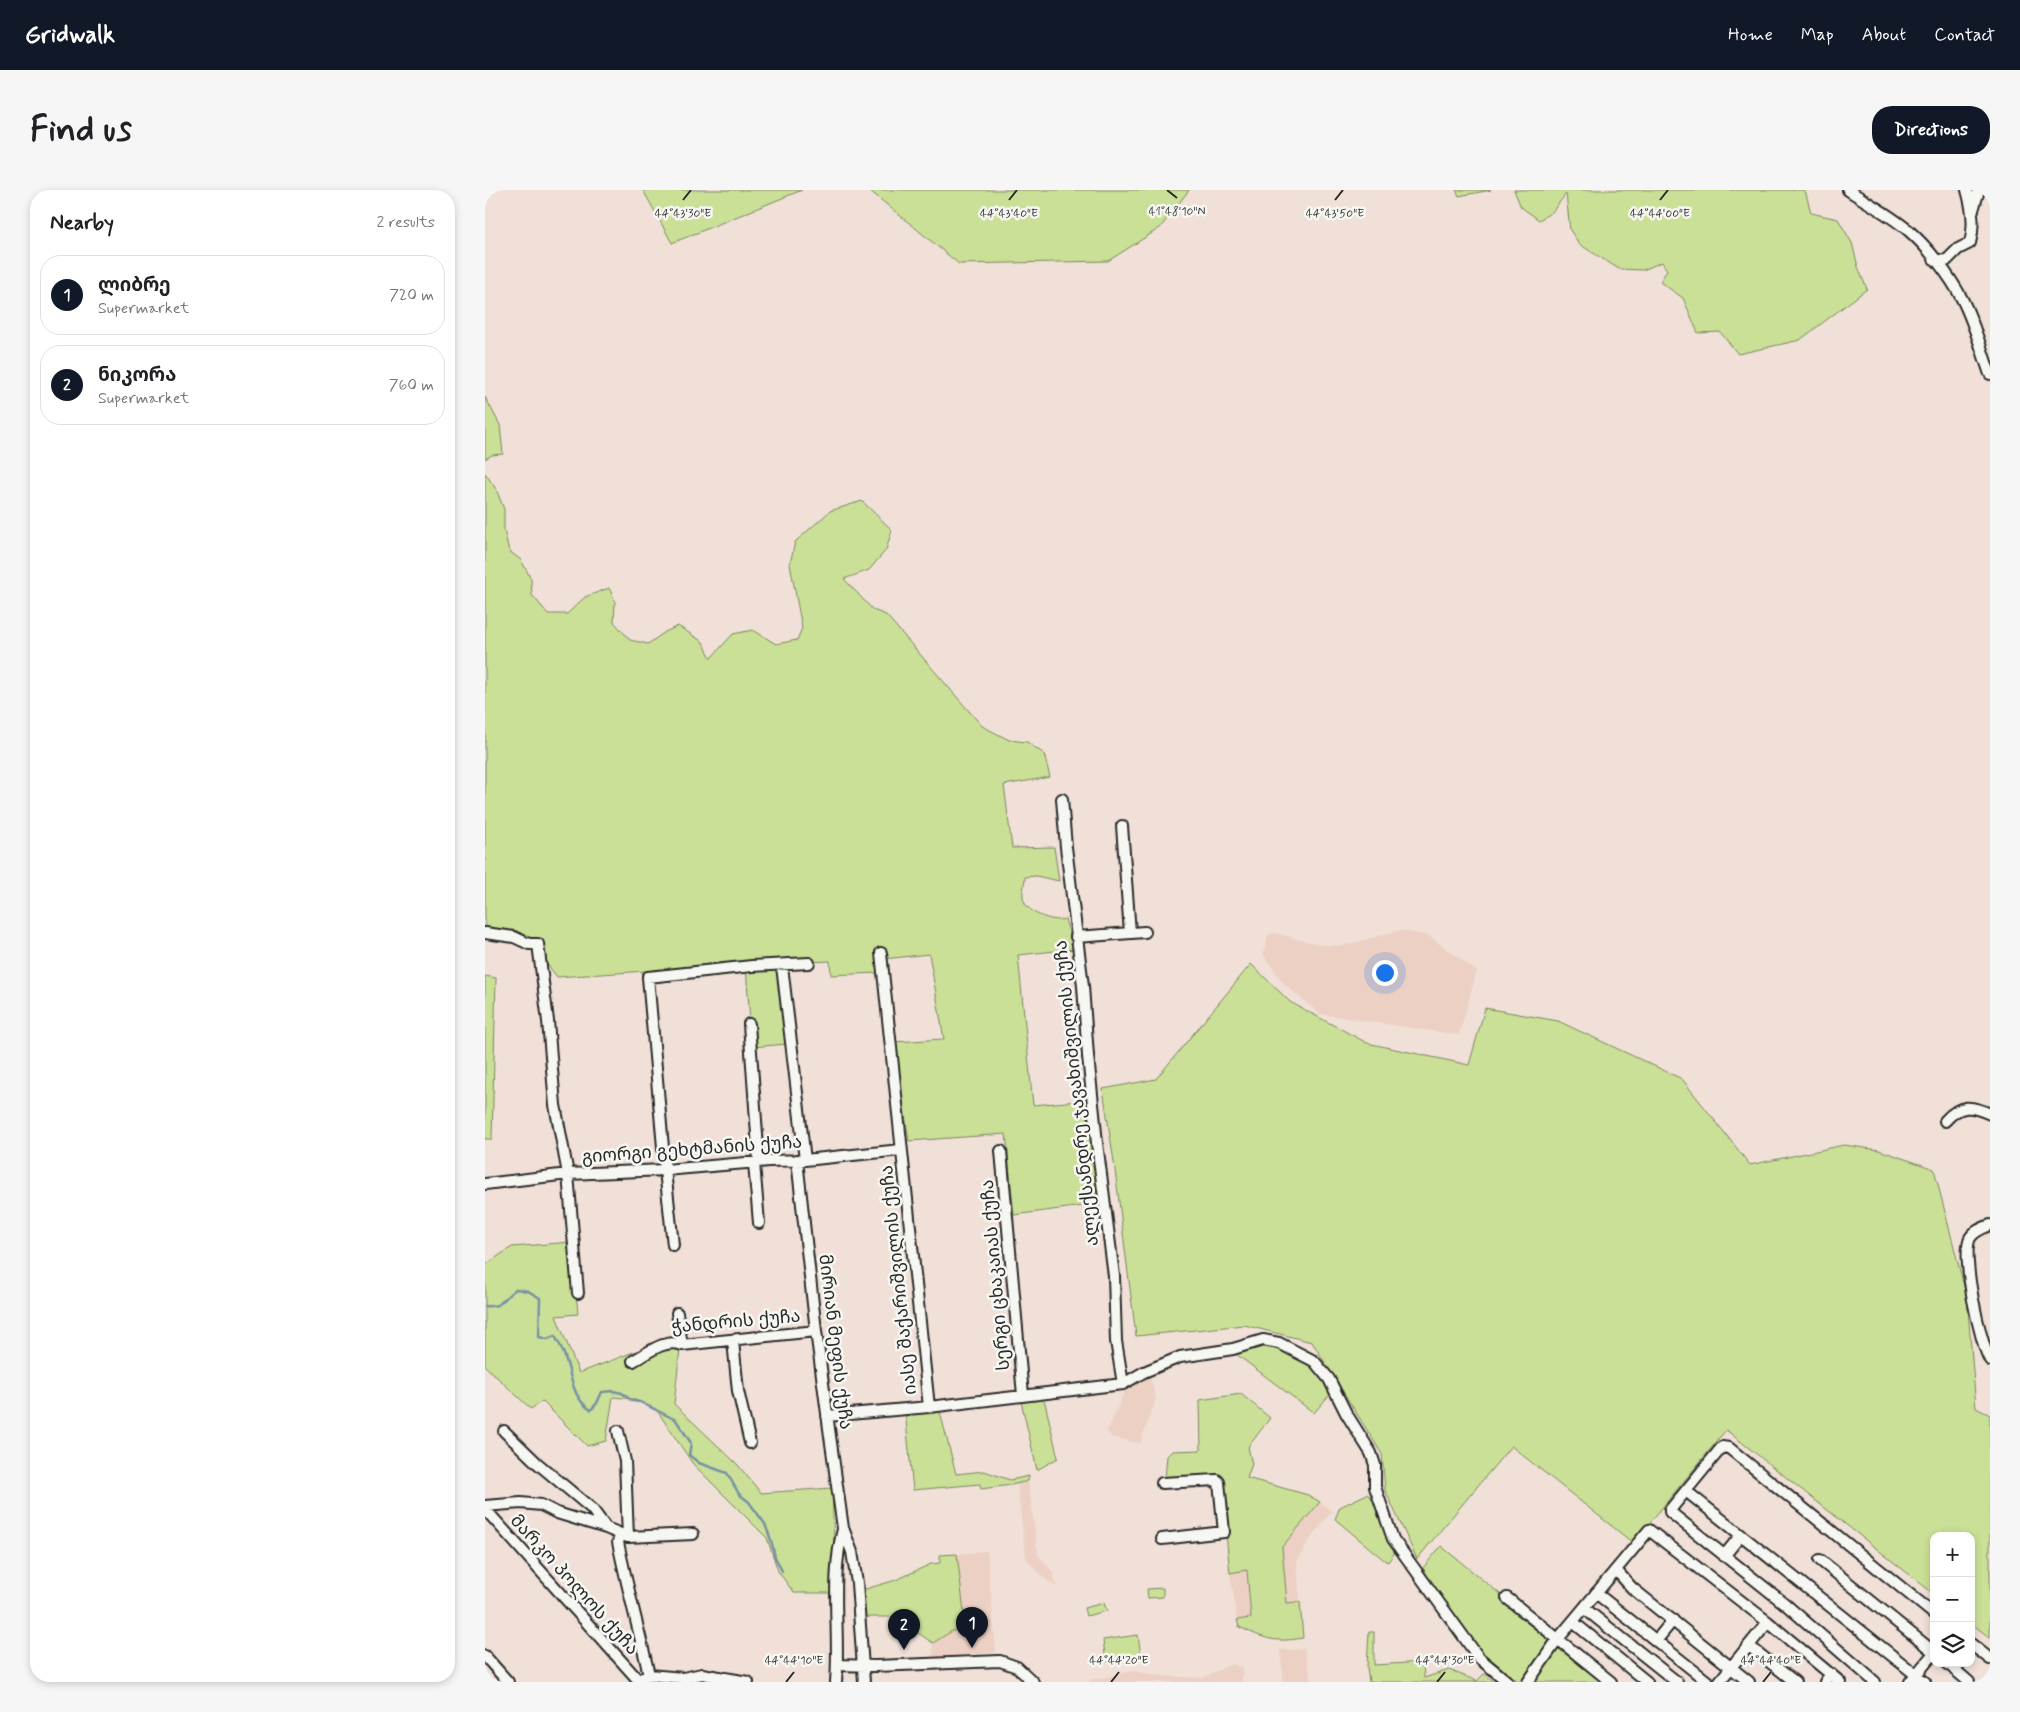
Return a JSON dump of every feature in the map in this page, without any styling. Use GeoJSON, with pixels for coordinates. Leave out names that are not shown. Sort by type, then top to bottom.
{"type":"FeatureCollection","features":[{"type":"Feature","properties":{"kind":"street"},"geometry":{"type":"LineString","coordinates":[[1848,190],[1907,229],[1922,242],[1961,297],[1971,317],[1990,374]]}},
{"type":"Feature","properties":{"kind":"street"},"geometry":{"type":"LineString","coordinates":[[1967,190],[1973,211]]}},
{"type":"Feature","properties":{"kind":"street"},"geometry":{"type":"LineString","coordinates":[[1934,258],[1946,261],[1958,250],[1970,243],[1973,233],[1973,211],[1979,190]]}},
{"type":"Feature","properties":{"kind":"street","name":"ალექსანდრე ჯავახიშვილის ქუჩა"},"geometry":{"type":"LineString","coordinates":[[1062,799],[1083,986],[1097,1143],[1114,1276],[1117,1341],[1123,1384]]}},
{"type":"Feature","properties":{"kind":"street"},"geometry":{"type":"LineString","coordinates":[[1122,826],[1130,933]]}},
{"type":"Feature","properties":{"kind":"street"},"geometry":{"type":"LineString","coordinates":[[1076,937],[1145,932]]}},
{"type":"Feature","properties":{"kind":"street"},"geometry":{"type":"LineString","coordinates":[[485,933],[514,937],[529,944],[538,944],[548,1021],[555,1105],[568,1174],[578,1293]]}},
{"type":"Feature","properties":{"kind":"street","name":"იასე შაქარიშვილის ქუჩა"},"geometry":{"type":"LineString","coordinates":[[881,953],[929,1407]]}},
{"type":"Feature","properties":{"kind":"street"},"geometry":{"type":"LineString","coordinates":[[673,1245],[648,977],[752,966],[782,966],[809,963]]}},
{"type":"Feature","properties":{"kind":"street","name":"მირიან მეფის ქუჩა"},"geometry":{"type":"LineString","coordinates":[[782,966],[815,1331],[843,1528],[852,1552],[858,1593],[864,1682]]}},
{"type":"Feature","properties":{"kind":"street"},"geometry":{"type":"LineString","coordinates":[[749,1024],[759,1223]]}},
{"type":"Feature","properties":{"kind":"street"},"geometry":{"type":"LineString","coordinates":[[1945,1120],[1953,1112],[1966,1107],[1977,1108],[1990,1114]]}},
{"type":"Feature","properties":{"kind":"street","name":"გიორგი გეხტმანის ქუჩა"},"geometry":{"type":"LineString","coordinates":[[485,1184],[568,1174],[665,1170],[801,1160],[901,1150]]}},
{"type":"Feature","properties":{"kind":"street","name":"სერგი ცხაკაიას ქუჩა"},"geometry":{"type":"LineString","coordinates":[[1001,1151],[1023,1395]]}},
{"type":"Feature","properties":{"kind":"street"},"geometry":{"type":"LineString","coordinates":[[1990,1226],[1975,1232],[1970,1238],[1967,1263],[1972,1293],[1990,1360]]}},
{"type":"Feature","properties":{"kind":"street"},"geometry":{"type":"LineString","coordinates":[[677,1313],[681,1345]]}},
{"type":"Feature","properties":{"kind":"street","name":"ჭანდრის ქუჩა"},"geometry":{"type":"LineString","coordinates":[[633,1361],[667,1343],[673,1342],[681,1345],[733,1341],[815,1331]]}},
{"type":"Feature","properties":{"kind":"street"},"geometry":{"type":"LineString","coordinates":[[827,1416],[929,1407],[1123,1384],[1144,1372],[1180,1357],[1233,1349],[1263,1340],[1279,1344],[1314,1361],[1329,1379],[1377,1465],[1375,1487],[1393,1539],[1479,1658],[1508,1682]]}},
{"type":"Feature","properties":{"kind":"street"},"geometry":{"type":"LineString","coordinates":[[733,1341],[738,1391],[750,1443]]}},
{"type":"Feature","properties":{"kind":"street"},"geometry":{"type":"LineString","coordinates":[[505,1431],[537,1463],[592,1509],[606,1528]]}},
{"type":"Feature","properties":{"kind":"street"},"geometry":{"type":"LineString","coordinates":[[618,1431],[625,1462],[624,1535],[617,1542],[631,1609],[639,1627],[649,1675]]}},
{"type":"Feature","properties":{"kind":"street"},"geometry":{"type":"LineString","coordinates":[[1875,1682],[1784,1603],[1670,1512],[1686,1490],[1722,1447],[1729,1448],[1930,1611]]}},
{"type":"Feature","properties":{"kind":"street"},"geometry":{"type":"LineString","coordinates":[[1161,1539],[1224,1532],[1219,1482],[1217,1480],[1162,1483]]}},
{"type":"Feature","properties":{"kind":"street"},"geometry":{"type":"LineString","coordinates":[[1686,1490],[1913,1678],[1925,1682]]}},
{"type":"Feature","properties":{"kind":"street"},"geometry":{"type":"LineString","coordinates":[[485,1508],[521,1503],[541,1505],[557,1513],[624,1535],[693,1534]]}},
{"type":"Feature","properties":{"kind":"street","name":"მარკო პოლოს ქუჩა"},"geometry":{"type":"LineString","coordinates":[[485,1508],[637,1681]]}},
{"type":"Feature","properties":{"kind":"street","name":"მირიან მეფის ქუჩა"},"geometry":{"type":"LineString","coordinates":[[836,1682],[838,1555],[843,1528]]}},
{"type":"Feature","properties":{"kind":"street"},"geometry":{"type":"LineString","coordinates":[[1527,1682],[1558,1639],[1649,1530],[1768,1622],[1828,1678],[1840,1682]]}},
{"type":"Feature","properties":{"kind":"street"},"geometry":{"type":"LineString","coordinates":[[1724,1556],[1741,1535]]}},
{"type":"Feature","properties":{"kind":"street"},"geometry":{"type":"LineString","coordinates":[[838,1555],[842,1550],[847,1549],[852,1552]]}},
{"type":"Feature","properties":{"kind":"street"},"geometry":{"type":"LineString","coordinates":[[1820,1560],[1930,1649]]}},
{"type":"Feature","properties":{"kind":"street"},"geometry":{"type":"LineString","coordinates":[[1615,1570],[1632,1588],[1749,1682]]}},
{"type":"Feature","properties":{"kind":"street"},"geometry":{"type":"LineString","coordinates":[[1596,1593],[1708,1682]]}},
{"type":"Feature","properties":{"kind":"street"},"geometry":{"type":"LineString","coordinates":[[1507,1598],[1611,1682]]}},
{"type":"Feature","properties":{"kind":"street"},"geometry":{"type":"LineString","coordinates":[[1584,1608],[1677,1682]]}},
{"type":"Feature","properties":{"kind":"street"},"geometry":{"type":"LineString","coordinates":[[1657,1641],[1673,1620]]}},
{"type":"Feature","properties":{"kind":"street"},"geometry":{"type":"LineString","coordinates":[[1573,1622],[1647,1682]]}},
{"type":"Feature","properties":{"kind":"street"},"geometry":{"type":"LineString","coordinates":[[1719,1682],[1768,1622]]}},
{"type":"Feature","properties":{"kind":"street"},"geometry":{"type":"LineString","coordinates":[[1749,1646],[1795,1682]]}},
{"type":"Feature","properties":{"kind":"street"},"geometry":{"type":"LineString","coordinates":[[1975,1647],[1990,1659]]}},
{"type":"Feature","properties":{"kind":"street"},"geometry":{"type":"LineString","coordinates":[[485,1656],[508,1682]]}},
{"type":"Feature","properties":{"kind":"street"},"geometry":{"type":"LineString","coordinates":[[1913,1678],[1930,1657]]}},
{"type":"Feature","properties":{"kind":"street"},"geometry":{"type":"LineString","coordinates":[[837,1665],[863,1666],[1001,1661],[1017,1667],[1033,1682]]}},
{"type":"Feature","properties":{"kind":"street"},"geometry":{"type":"LineString","coordinates":[[1952,1667],[1969,1682]]}},
{"type":"Feature","properties":{"kind":"street"},"geometry":{"type":"LineString","coordinates":[[637,1681],[649,1675],[683,1678],[702,1674],[748,1682]]}},
{"type":"Feature","properties":{"kind":"shaded area"},"geometry":{"type":"Polygon","coordinates":[[[1400,930],[1429,936],[1477,971],[1459,1035],[1320,1014],[1285,985],[1263,955],[1268,935],[1275,933],[1321,945],[1343,946],[1400,930]]]}},
{"type":"Feature","properties":{"kind":"shaded area"},"geometry":{"type":"Polygon","coordinates":[[[1149,1374],[1156,1399],[1140,1443],[1113,1438],[1107,1432],[1126,1388],[1149,1374]]]}},
{"type":"Feature","properties":{"kind":"shaded area"},"geometry":{"type":"Polygon","coordinates":[[[1028,1481],[1038,1555],[1053,1572],[1056,1587],[1043,1577],[1026,1558],[1017,1484],[1028,1481]]]}},
{"type":"Feature","properties":{"kind":"shaded area"},"geometry":{"type":"Polygon","coordinates":[[[1320,1502],[1332,1511],[1305,1546],[1297,1562],[1300,1602],[1287,1604],[1282,1547],[1320,1502]]]}},
{"type":"Feature","properties":{"kind":"shaded area"},"geometry":{"type":"Polygon","coordinates":[[[987,1551],[996,1652],[933,1659],[933,1643],[952,1631],[966,1629],[957,1554],[987,1551]]]}},
{"type":"Feature","properties":{"kind":"shaded area"},"geometry":{"type":"Polygon","coordinates":[[[1247,1569],[1251,1618],[1237,1620],[1230,1573],[1247,1569]]]}},
{"type":"Feature","properties":{"kind":"shaded area"},"geometry":{"type":"Polygon","coordinates":[[[1304,1649],[1312,1682],[1284,1682],[1280,1650],[1304,1649]]]}},
{"type":"Feature","properties":{"kind":"shaded area"},"geometry":{"type":"Polygon","coordinates":[[[1232,1664],[1242,1668],[1242,1682],[1089,1682],[1134,1671],[1163,1676],[1202,1678],[1232,1664]]]}},
{"type":"Feature","properties":{"kind":"green space"},"geometry":{"type":"Polygon","coordinates":[[[643,190],[802,190],[672,243],[643,190]]]}},
{"type":"Feature","properties":{"kind":"green space"},"geometry":{"type":"Polygon","coordinates":[[[869,190],[1189,190],[1160,228],[1108,261],[959,264],[869,190]]]}},
{"type":"Feature","properties":{"kind":"green space"},"geometry":{"type":"Polygon","coordinates":[[[1456,190],[1491,190],[1459,196],[1456,190]]]}},
{"type":"Feature","properties":{"kind":"green space"},"geometry":{"type":"Polygon","coordinates":[[[1514,190],[1805,190],[1811,213],[1838,219],[1852,243],[1858,267],[1867,289],[1800,340],[1738,354],[1720,332],[1698,333],[1683,298],[1660,282],[1667,270],[1662,262],[1643,270],[1619,269],[1579,244],[1570,230],[1566,194],[1552,212],[1539,220],[1521,207],[1514,190]]]}},
{"type":"Feature","properties":{"kind":"green space"},"geometry":{"type":"Polygon","coordinates":[[[485,397],[500,425],[503,454],[492,455],[485,459],[485,397]]]}},
{"type":"Feature","properties":{"kind":"green space"},"geometry":{"type":"Polygon","coordinates":[[[485,473],[496,489],[504,509],[504,530],[509,551],[521,560],[531,579],[532,595],[548,614],[567,614],[585,597],[609,588],[615,601],[614,622],[630,640],[648,644],[665,632],[678,626],[703,642],[711,658],[733,634],[753,630],[776,644],[797,640],[802,628],[790,564],[795,542],[830,511],[862,501],[892,530],[886,550],[869,570],[844,579],[873,610],[886,615],[982,726],[1009,740],[1027,742],[1044,754],[1050,777],[1004,785],[1012,848],[1054,847],[1059,881],[1036,876],[1025,877],[1023,895],[1025,902],[1033,912],[1046,918],[1065,919],[1074,949],[1018,955],[1033,1105],[1089,1100],[1098,1204],[1014,1215],[1006,1134],[909,1141],[894,1042],[944,1039],[929,954],[875,959],[878,973],[831,975],[830,961],[784,963],[787,1044],[752,1047],[746,967],[557,977],[528,939],[485,931],[485,473]]]}},
{"type":"Feature","properties":{"kind":"green space"},"geometry":{"type":"Polygon","coordinates":[[[1251,964],[1290,1002],[1367,1043],[1469,1065],[1485,1008],[1558,1021],[1682,1079],[1750,1165],[1844,1145],[1879,1150],[1934,1169],[1967,1298],[1976,1408],[1990,1415],[1990,1638],[1975,1626],[1975,1532],[1930,1532],[1930,1591],[1726,1430],[1633,1543],[1511,1446],[1417,1559],[1385,1490],[1382,1454],[1312,1342],[1244,1325],[1136,1336],[1103,1089],[1156,1079],[1251,964]]]}},
{"type":"Feature","properties":{"kind":"green space"},"geometry":{"type":"Polygon","coordinates":[[[485,976],[496,978],[492,1139],[485,1139],[485,976]]]}},
{"type":"Feature","properties":{"kind":"green space"},"geometry":{"type":"Polygon","coordinates":[[[571,1242],[578,1314],[556,1316],[579,1373],[675,1336],[680,1349],[674,1404],[737,1464],[761,1493],[832,1488],[834,1544],[831,1593],[794,1593],[778,1571],[767,1538],[693,1464],[656,1409],[633,1399],[613,1397],[606,1441],[587,1446],[542,1401],[531,1409],[485,1366],[485,1265],[512,1247],[571,1242]]]}},
{"type":"Feature","properties":{"kind":"green space"},"geometry":{"type":"Polygon","coordinates":[[[1257,1345],[1282,1348],[1316,1367],[1330,1394],[1314,1413],[1232,1351],[1257,1345]]]}},
{"type":"Feature","properties":{"kind":"green space"},"geometry":{"type":"Polygon","coordinates":[[[1241,1394],[1270,1418],[1248,1447],[1252,1464],[1247,1478],[1308,1495],[1320,1502],[1282,1547],[1287,1603],[1300,1602],[1303,1638],[1270,1639],[1239,1627],[1237,1620],[1251,1618],[1247,1570],[1230,1573],[1220,1475],[1165,1478],[1167,1456],[1172,1451],[1201,1450],[1200,1400],[1241,1394]]]}},
{"type":"Feature","properties":{"kind":"green space"},"geometry":{"type":"Polygon","coordinates":[[[1042,1399],[1045,1403],[1058,1458],[1037,1470],[1021,1401],[1042,1399]]]}},
{"type":"Feature","properties":{"kind":"green space"},"geometry":{"type":"Polygon","coordinates":[[[939,1408],[956,1474],[984,1471],[1010,1480],[1029,1476],[1028,1481],[981,1489],[980,1484],[913,1490],[905,1411],[939,1408]]]}},
{"type":"Feature","properties":{"kind":"green space"},"geometry":{"type":"Polygon","coordinates":[[[1367,1494],[1375,1500],[1393,1544],[1395,1552],[1388,1562],[1335,1519],[1340,1507],[1367,1494]]]}},
{"type":"Feature","properties":{"kind":"green space"},"geometry":{"type":"Polygon","coordinates":[[[1441,1546],[1608,1682],[1519,1682],[1478,1649],[1445,1605],[1423,1568],[1441,1546]]]}},
{"type":"Feature","properties":{"kind":"green space"},"geometry":{"type":"Polygon","coordinates":[[[957,1554],[966,1629],[952,1631],[933,1643],[894,1617],[863,1617],[859,1591],[896,1580],[931,1564],[940,1563],[940,1555],[957,1554]]]}},
{"type":"Feature","properties":{"kind":"green space"},"geometry":{"type":"Polygon","coordinates":[[[1163,1588],[1163,1597],[1148,1598],[1147,1589],[1163,1588]]]}},
{"type":"Feature","properties":{"kind":"green space"},"geometry":{"type":"Polygon","coordinates":[[[1104,1603],[1107,1611],[1086,1616],[1084,1608],[1104,1603]]]}},
{"type":"Feature","properties":{"kind":"green space"},"geometry":{"type":"Polygon","coordinates":[[[1369,1632],[1374,1632],[1374,1665],[1423,1662],[1424,1678],[1449,1670],[1477,1681],[1484,1674],[1495,1682],[1369,1682],[1367,1667],[1369,1632]]]}},
{"type":"Feature","properties":{"kind":"green space"},"geometry":{"type":"Polygon","coordinates":[[[1138,1635],[1141,1656],[1106,1662],[1103,1640],[1138,1635]]]}},
{"type":"Feature","properties":{"kind":"waterway"},"geometry":{"type":"LineString","coordinates":[[485,1306],[500,1304],[516,1289],[528,1291],[540,1298],[539,1337],[547,1339],[555,1336],[564,1354],[576,1393],[585,1405],[591,1410],[602,1392],[613,1391],[622,1393],[632,1401],[640,1402],[676,1420],[691,1443],[689,1455],[699,1463],[727,1473],[739,1494],[749,1502],[765,1524],[775,1557],[782,1571]]}},
{"type":"Feature","properties":{"kind":"place","name":"ლიბრე"},"geometry":{"type":"Point","coordinates":[972,1648]}},
{"type":"Feature","properties":{"kind":"place","name":"ნიკორა"},"geometry":{"type":"Point","coordinates":[904,1650]}}]}
